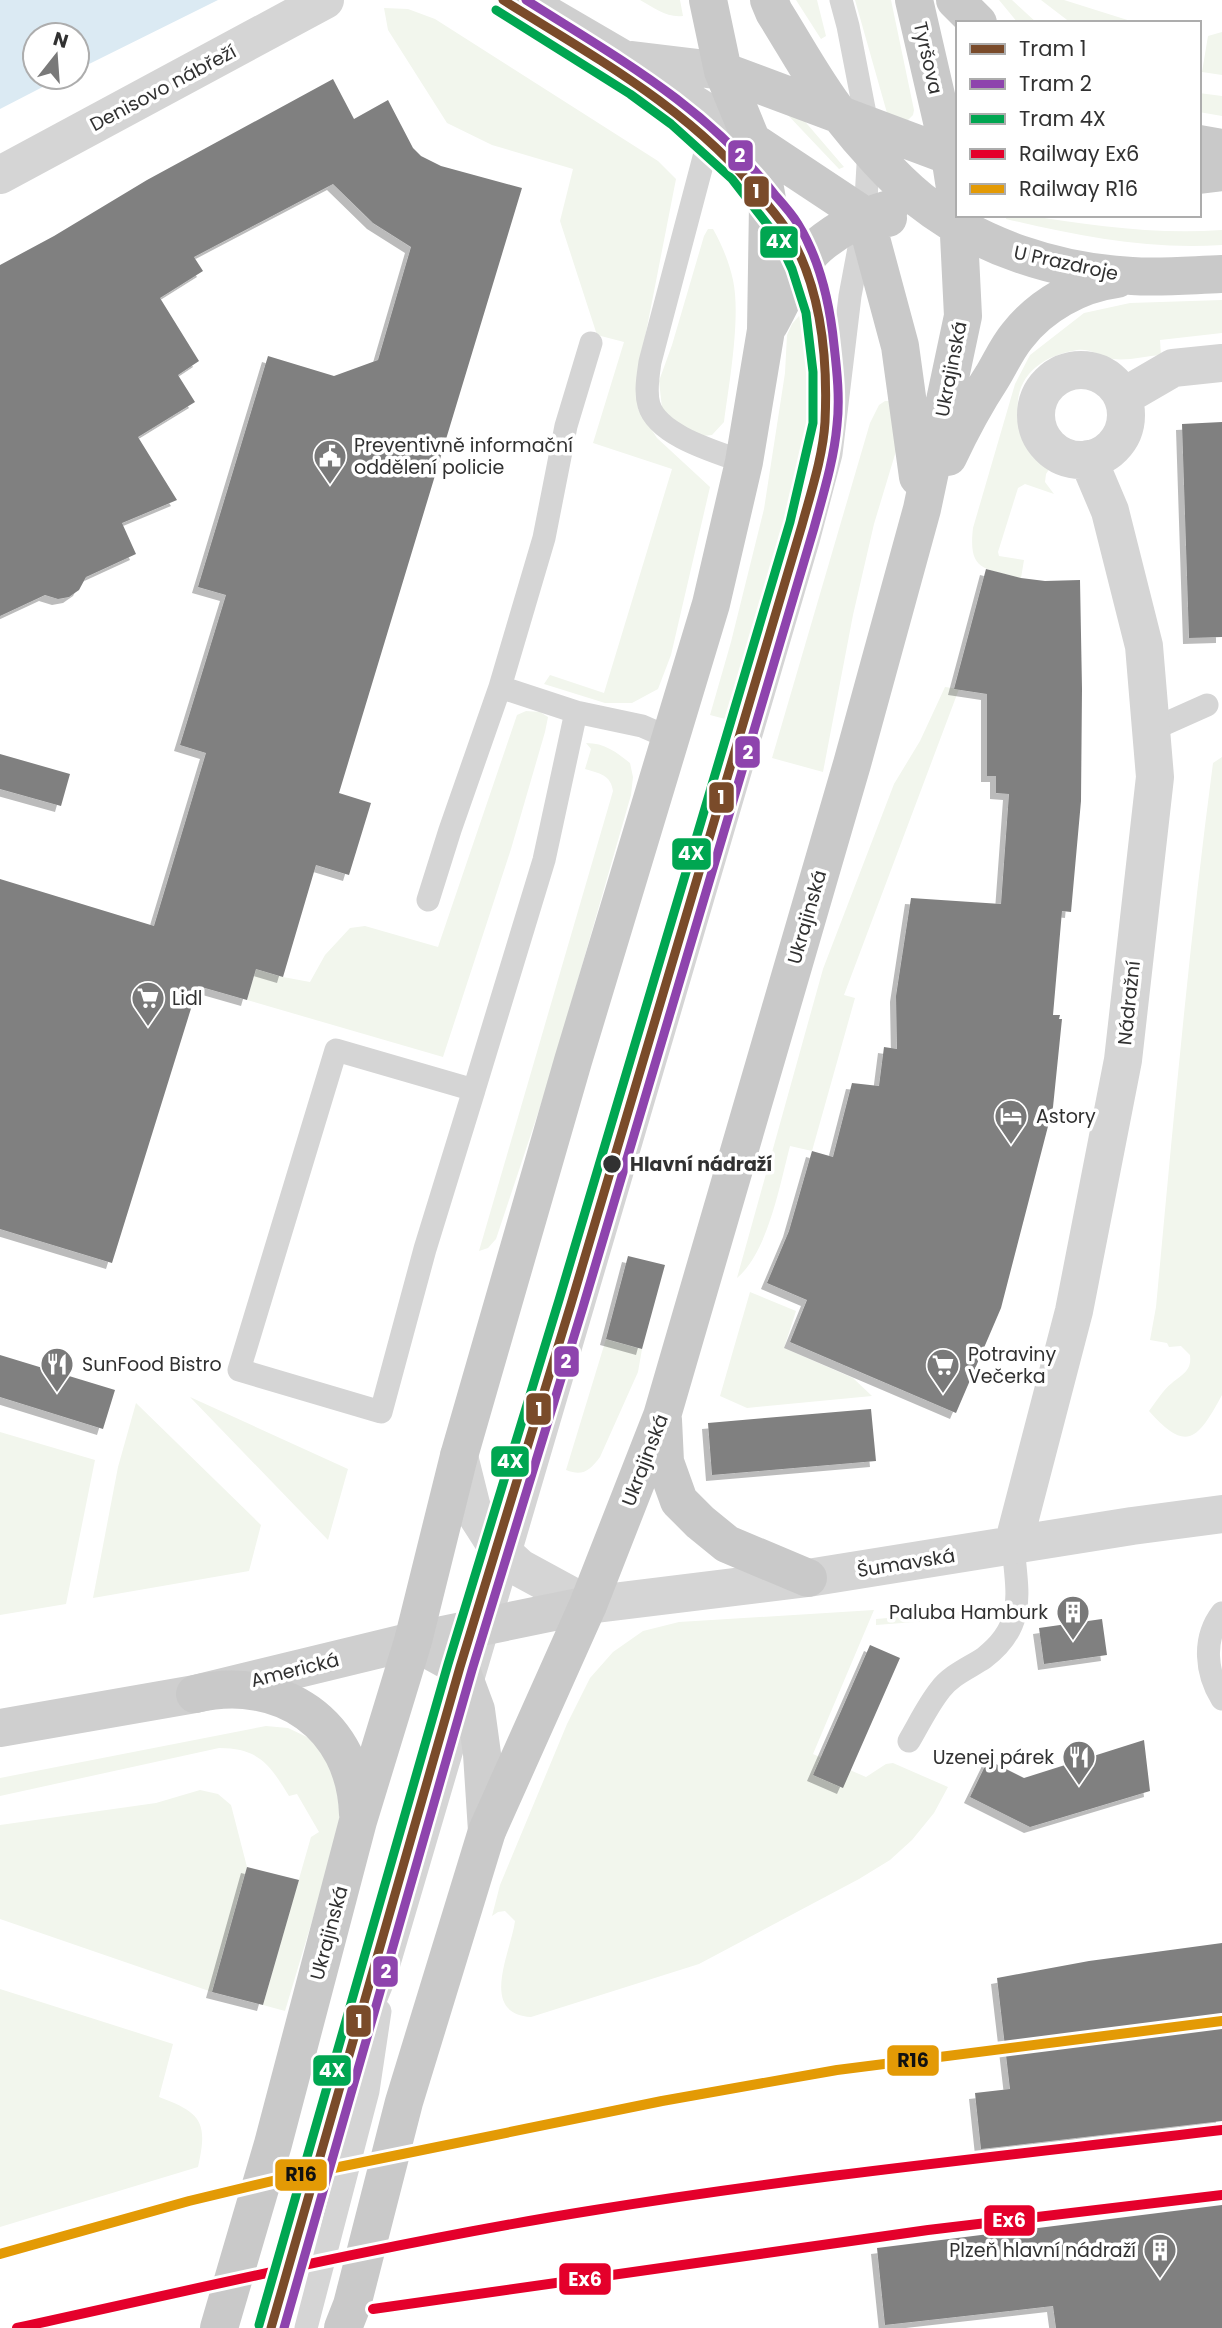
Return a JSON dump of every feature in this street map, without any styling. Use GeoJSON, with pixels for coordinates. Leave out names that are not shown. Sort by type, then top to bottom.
{"type":"FeatureCollection","features":[{"type":"Feature","properties":{"kind":"main road"},"geometry":{"type":"LineString","coordinates":[[708,0],[723,71],[858,128],[954,157]]}},
{"type":"Feature","properties":{"kind":"main road"},"geometry":{"type":"LineString","coordinates":[[769,0],[774,12],[858,128]]}},
{"type":"Feature","properties":{"kind":"main road","name":"Tyršova"},"geometry":{"type":"LineString","coordinates":[[914,0],[954,157]]}},
{"type":"Feature","properties":{"kind":"main road"},"geometry":{"type":"LineString","coordinates":[[955,0],[976,21]]}},
{"type":"Feature","properties":{"kind":"main road","name":"Ukrajinská"},"geometry":{"type":"LineString","coordinates":[[219,2328],[273,2144],[358,1821],[413,1641],[458,1456],[573,1061],[711,604],[744,462],[766,330],[768,205],[760,161],[723,71]]}},
{"type":"Feature","properties":{"kind":"main road","name":"U Prazdroje"},"geometry":{"type":"LineString","coordinates":[[858,128],[919,200],[956,206]]}},
{"type":"Feature","properties":{"kind":"main road"},"geometry":{"type":"LineString","coordinates":[[752,141],[865,216],[956,206]]}},
{"type":"Feature","properties":{"kind":"main road"},"geometry":{"type":"LineString","coordinates":[[1201,144],[1222,148]]}},
{"type":"Feature","properties":{"kind":"main road","name":"Ukrajinská"},"geometry":{"type":"LineString","coordinates":[[954,157],[956,182]]}},
{"type":"Feature","properties":{"kind":"main road"},"geometry":{"type":"LineString","coordinates":[[1201,175],[1222,172]]}},
{"type":"Feature","properties":{"kind":"main road","name":"Ukrajinská"},"geometry":{"type":"LineString","coordinates":[[766,330],[803,265],[817,247],[865,216],[919,200]]}},
{"type":"Feature","properties":{"kind":"main road"},"geometry":{"type":"LineString","coordinates":[[865,216],[900,346],[922,509]]}},
{"type":"Feature","properties":{"kind":"main road","name":"Ukrajinská"},"geometry":{"type":"LineString","coordinates":[[350,2320],[404,2102],[487,1831],[588,1605],[662,1416],[855,752],[922,509],[962,316],[958,217]]}},
{"type":"Feature","properties":{"kind":"main road","name":"U Prazdroje"},"geometry":{"type":"LineString","coordinates":[[971,217],[1013,253],[1085,271],[1132,276],[1222,274]]}},
{"type":"Feature","properties":{"kind":"main road"},"geometry":{"type":"LineString","coordinates":[[922,509],[968,416],[1017,336],[1056,301],[1077,290],[1099,281],[1132,276]]}},
{"type":"Feature","properties":{"kind":"main road"},"geometry":{"type":"LineString","coordinates":[[662,1416],[665,1462],[679,1501],[727,1544],[808,1577]]}},
{"type":"Feature","properties":{"kind":"main road"},"geometry":{"type":"LineString","coordinates":[[195,1694],[219,1688],[243,1688],[268,1693],[290,1702],[310,1715],[328,1731],[342,1751],[352,1773],[358,1796],[358,1821]]}},
{"type":"Feature","properties":{"kind":"street","name":"Denisovo nábřeží"},"geometry":{"type":"LineString","coordinates":[[0,175],[325,0]]}},
{"type":"Feature","properties":{"kind":"street"},"geometry":{"type":"LineString","coordinates":[[522,0],[623,59],[752,141]]}},
{"type":"Feature","properties":{"kind":"street"},"geometry":{"type":"LineString","coordinates":[[623,59],[723,71]]}},
{"type":"Feature","properties":{"kind":"street"},"geometry":{"type":"LineString","coordinates":[[1123,397],[1173,368],[1222,363]]}},
{"type":"Feature","properties":{"kind":"street"},"geometry":{"type":"LineString","coordinates":[[1073,370],[1089,370],[1116,385],[1123,397],[1126,410],[1121,437],[1112,447],[1088,459],[1072,459],[1058,453],[1046,443],[1036,414],[1039,399],[1047,385],[1059,375],[1073,370]]}},
{"type":"Feature","properties":{"kind":"street","name":"Nádražní"},"geometry":{"type":"LineString","coordinates":[[1013,1545],[1073,1311],[1123,1060],[1155,777],[1144,646],[1110,511],[1088,459]]}},
{"type":"Feature","properties":{"kind":"street"},"geometry":{"type":"LineString","coordinates":[[458,1456],[472,1508],[497,1547],[520,1568],[588,1605]]}},
{"type":"Feature","properties":{"kind":"street","name":"Šumavská"},"geometry":{"type":"LineString","coordinates":[[588,1605],[808,1577],[1222,1514]]}},
{"type":"Feature","properties":{"kind":"street","name":"Americká"},"geometry":{"type":"LineString","coordinates":[[0,1728],[195,1694],[413,1641],[588,1605]]}},
{"type":"Feature","properties":{"kind":"street"},"geometry":{"type":"LineString","coordinates":[[413,1641],[460,1667],[476,1710],[487,1831]]}},
{"type":"Feature","properties":{"kind":"lane"},"geometry":{"type":"LineString","coordinates":[[271,2328],[340,2087],[386,1975],[831,454],[849,296],[865,216],[848,26],[841,0]]}},
{"type":"Feature","properties":{"kind":"lane"},"geometry":{"type":"LineString","coordinates":[[723,71],[716,118],[650,362],[648,404],[653,415],[666,429],[744,462]]}},
{"type":"Feature","properties":{"kind":"lane"},"geometry":{"type":"LineString","coordinates":[[428,900],[500,687],[544,538],[566,426],[591,343]]}},
{"type":"Feature","properties":{"kind":"lane"},"geometry":{"type":"LineString","coordinates":[[500,687],[576,712],[642,726],[671,739]]}},
{"type":"Feature","properties":{"kind":"lane"},"geometry":{"type":"LineString","coordinates":[[1152,730],[1207,705]]}},
{"type":"Feature","properties":{"kind":"lane"},"geometry":{"type":"LineString","coordinates":[[474,1090],[335,1050],[239,1370],[381,1412],[425,1249],[474,1090],[544,860],[576,712]]}},
{"type":"Feature","properties":{"kind":"lane"},"geometry":{"type":"LineString","coordinates":[[909,1741],[940,1689],[984,1657],[1010,1632],[1017,1607],[1013,1545]]}},
{"type":"Feature","properties":{"kind":"lane"},"geometry":{"type":"LineString","coordinates":[[1222,1614],[1208,1650],[1209,1667],[1222,1699]]}},
{"type":"Feature","properties":{"kind":"lane"},"geometry":{"type":"LineString","coordinates":[[306,2328],[368,2091],[386,1975]]}},
{"type":"Feature","properties":{"kind":"shaded area"},"geometry":{"type":"Polygon","coordinates":[[[0,0],[218,0],[91,63],[91,21],[21,21],[21,91],[35,91],[0,109],[0,0]]]}},
{"type":"Feature","properties":{"kind":"shaded area"},"geometry":{"type":"Polygon","coordinates":[[[640,0],[680,0],[683,16],[666,14],[640,0]]]}},
{"type":"Feature","properties":{"kind":"shaded area"},"geometry":{"type":"Polygon","coordinates":[[[796,0],[817,0],[826,36],[821,39],[796,0]]]}},
{"type":"Feature","properties":{"kind":"shaded area"},"geometry":{"type":"Polygon","coordinates":[[[855,0],[891,0],[914,110],[905,123],[887,113],[855,0]]]}},
{"type":"Feature","properties":{"kind":"shaded area"},"geometry":{"type":"Polygon","coordinates":[[[999,0],[1012,0],[1035,21],[1016,21],[999,0]]]}},
{"type":"Feature","properties":{"kind":"shaded area"},"geometry":{"type":"Polygon","coordinates":[[[1041,0],[1064,0],[1131,21],[1068,21],[1041,0]]]}},
{"type":"Feature","properties":{"kind":"shaded area"},"geometry":{"type":"Polygon","coordinates":[[[384,8],[408,9],[435,19],[658,161],[676,179],[640,363],[638,409],[657,438],[710,487],[671,655],[658,689],[632,703],[605,703],[544,684],[550,675],[604,693],[672,469],[593,443],[624,342],[597,335],[560,221],[573,169],[492,145],[447,123],[388,30],[384,8]]]}},
{"type":"Feature","properties":{"kind":"shaded area"},"geometry":{"type":"Polygon","coordinates":[[[1222,32],[1222,75],[1202,72],[1208,36],[1222,32]]]}},
{"type":"Feature","properties":{"kind":"shaded area"},"geometry":{"type":"Polygon","coordinates":[[[1201,93],[1222,96],[1222,116],[1201,112],[1201,93]]]}},
{"type":"Feature","properties":{"kind":"shaded area"},"geometry":{"type":"Polygon","coordinates":[[[784,111],[802,118],[844,167],[839,169],[784,111]]]}},
{"type":"Feature","properties":{"kind":"shaded area"},"geometry":{"type":"Polygon","coordinates":[[[1039,217],[1147,230],[1222,230],[1222,245],[1167,245],[1113,240],[1006,219],[1039,217]]]}},
{"type":"Feature","properties":{"kind":"shaded area"},"geometry":{"type":"Polygon","coordinates":[[[708,229],[713,229],[731,273],[735,295],[735,331],[724,422],[712,435],[694,437],[677,430],[662,408],[659,381],[708,229]]]}},
{"type":"Feature","properties":{"kind":"shaded area"},"geometry":{"type":"Polygon","coordinates":[[[1222,300],[1222,333],[1160,340],[1161,355],[1113,359],[1086,350],[1077,350],[1053,357],[1036,367],[1024,381],[1018,397],[1018,414],[1034,451],[1050,468],[1045,482],[1054,494],[1025,484],[1018,488],[998,552],[999,556],[1024,560],[1021,578],[981,566],[973,553],[973,528],[1015,384],[1030,355],[1084,313],[1130,303],[1222,300]]]}},
{"type":"Feature","properties":{"kind":"shaded area"},"geometry":{"type":"Polygon","coordinates":[[[799,316],[807,321],[813,372],[812,421],[796,491],[729,720],[710,715],[764,509],[785,373],[787,335],[799,316]]]}},
{"type":"Feature","properties":{"kind":"shaded area"},"geometry":{"type":"Polygon","coordinates":[[[892,401],[896,451],[874,524],[853,615],[823,772],[772,758],[870,423],[879,405],[892,401]]]}},
{"type":"Feature","properties":{"kind":"shaded area"},"geometry":{"type":"Polygon","coordinates":[[[945,687],[959,689],[844,995],[855,998],[812,1151],[790,1146],[765,1235],[748,1266],[737,1278],[823,969],[894,784],[920,741],[945,687]]]}},
{"type":"Feature","properties":{"kind":"shaded area"},"geometry":{"type":"Polygon","coordinates":[[[526,711],[540,712],[548,717],[545,732],[511,849],[443,1057],[247,1000],[256,969],[310,982],[325,955],[350,928],[365,926],[438,947],[517,715],[526,711]]]}},
{"type":"Feature","properties":{"kind":"shaded area"},"geometry":{"type":"Polygon","coordinates":[[[586,743],[605,746],[630,763],[633,777],[631,795],[550,1077],[496,1239],[488,1248],[479,1251],[613,791],[607,778],[585,769],[591,749],[586,743]]]}},
{"type":"Feature","properties":{"kind":"shaded area"},"geometry":{"type":"Polygon","coordinates":[[[1222,757],[1222,1395],[1198,1431],[1191,1436],[1182,1436],[1173,1433],[1149,1411],[1166,1389],[1188,1369],[1190,1355],[1181,1346],[1169,1347],[1167,1343],[1150,1340],[1156,1307],[1204,831],[1213,763],[1222,757]]]}},
{"type":"Feature","properties":{"kind":"shaded area"},"geometry":{"type":"Polygon","coordinates":[[[750,1292],[796,1311],[784,1348],[853,1378],[872,1396],[747,1408],[720,1396],[750,1292]]]}},
{"type":"Feature","properties":{"kind":"shaded area"},"geometry":{"type":"Polygon","coordinates":[[[606,1339],[642,1349],[638,1372],[600,1457],[586,1471],[572,1472],[566,1470],[606,1339]]]}},
{"type":"Feature","properties":{"kind":"shaded area"},"geometry":{"type":"Polygon","coordinates":[[[190,1397],[348,1469],[328,1540],[190,1397]]]}},
{"type":"Feature","properties":{"kind":"shaded area"},"geometry":{"type":"Polygon","coordinates":[[[136,1403],[261,1525],[249,1571],[93,1598],[118,1467],[136,1403]]]}},
{"type":"Feature","properties":{"kind":"shaded area"},"geometry":{"type":"Polygon","coordinates":[[[0,1432],[95,1460],[66,1604],[0,1615],[0,1432]]]}},
{"type":"Feature","properties":{"kind":"shaded area"},"geometry":{"type":"Polygon","coordinates":[[[993,1609],[994,1616],[876,1625],[876,1619],[993,1609]]]}},
{"type":"Feature","properties":{"kind":"shaded area"},"geometry":{"type":"Polygon","coordinates":[[[874,1610],[813,1754],[866,1777],[886,1764],[893,1763],[948,1787],[934,1813],[912,1840],[890,1860],[859,1879],[699,1964],[531,2017],[515,2013],[506,2005],[502,1980],[515,1921],[505,1911],[492,1916],[500,1885],[567,1724],[590,1678],[613,1652],[643,1631],[679,1622],[874,1610]]]}},
{"type":"Feature","properties":{"kind":"shaded area"},"geometry":{"type":"Polygon","coordinates":[[[266,1726],[288,1728],[307,1737],[324,1753],[337,1771],[342,1821],[285,2011],[263,2005],[311,1837],[319,1832],[297,1794],[289,1796],[276,1775],[262,1760],[244,1751],[219,1748],[0,1796],[0,1778],[266,1726]]]}},
{"type":"Feature","properties":{"kind":"shaded area"},"geometry":{"type":"Polygon","coordinates":[[[200,1790],[218,1794],[231,1805],[247,1867],[212,1992],[0,1919],[0,1825],[156,1803],[200,1790]]]}},
{"type":"Feature","properties":{"kind":"shaded area"},"geometry":{"type":"Polygon","coordinates":[[[0,1989],[173,2044],[159,2097],[185,2108],[198,2121],[202,2139],[198,2167],[0,2227],[0,1989]]]}},
{"type":"Feature","properties":{"kind":"building"},"geometry":{"type":"Polygon","coordinates":[[[333,79],[354,119],[388,100],[413,148],[421,156],[441,166],[522,188],[339,793],[371,803],[349,875],[316,865],[283,977],[256,969],[247,1000],[198,986],[112,1263],[0,1229],[0,879],[154,926],[206,753],[180,745],[226,595],[198,587],[268,356],[334,376],[378,360],[411,247],[373,223],[333,184],[194,257],[203,271],[160,298],[199,361],[178,375],[195,402],[138,437],[177,500],[122,523],[136,554],[86,577],[79,590],[69,597],[58,599],[45,595],[0,616],[0,265],[147,180],[333,79]]]}},
{"type":"Feature","properties":{"kind":"building"},"geometry":{"type":"Polygon","coordinates":[[[1222,422],[1222,637],[1189,638],[1182,424],[1222,422]]]}},
{"type":"Feature","properties":{"kind":"building"},"geometry":{"type":"Polygon","coordinates":[[[986,569],[1045,581],[1080,580],[1081,801],[1071,912],[1062,911],[1053,1015],[1060,1015],[1059,1019],[1062,1019],[1053,1107],[1001,1308],[956,1413],[790,1342],[807,1300],[767,1283],[789,1231],[812,1151],[833,1157],[852,1083],[879,1086],[884,1047],[897,1049],[896,996],[911,898],[1001,904],[1009,794],[996,793],[996,776],[987,776],[987,694],[954,689],[986,569]]]}},
{"type":"Feature","properties":{"kind":"building"},"geometry":{"type":"Polygon","coordinates":[[[0,754],[70,774],[61,806],[0,789],[0,754]]]}},
{"type":"Feature","properties":{"kind":"building"},"geometry":{"type":"Polygon","coordinates":[[[628,1256],[665,1265],[642,1349],[606,1339],[628,1256]]]}},
{"type":"Feature","properties":{"kind":"building","name":"SunFood Bistro"},"geometry":{"type":"Polygon","coordinates":[[[0,1355],[115,1390],[103,1429],[0,1397],[0,1355]]]}},
{"type":"Feature","properties":{"kind":"building"},"geometry":{"type":"Polygon","coordinates":[[[871,1409],[876,1461],[712,1475],[708,1423],[871,1409]]]}},
{"type":"Feature","properties":{"kind":"building","name":"Paluba Hamburk"},"geometry":{"type":"Polygon","coordinates":[[[1102,1619],[1107,1655],[1044,1664],[1039,1628],[1102,1619]]]}},
{"type":"Feature","properties":{"kind":"building"},"geometry":{"type":"Polygon","coordinates":[[[870,1645],[900,1658],[843,1788],[813,1775],[870,1645]]]}},
{"type":"Feature","properties":{"kind":"building"},"geometry":{"type":"Polygon","coordinates":[[[1144,1740],[1150,1791],[1030,1827],[970,1797],[988,1760],[1024,1778],[1144,1740]]]}},
{"type":"Feature","properties":{"kind":"building"},"geometry":{"type":"Polygon","coordinates":[[[247,1867],[299,1880],[263,2005],[212,1992],[247,1867]]]}},
{"type":"Feature","properties":{"kind":"building"},"geometry":{"type":"Polygon","coordinates":[[[1222,1943],[1222,2121],[981,2149],[975,2093],[1010,2089],[997,1978],[1089,1961],[1222,1943]]]}},
{"type":"Feature","properties":{"kind":"building"},"geometry":{"type":"Polygon","coordinates":[[[1222,2205],[1222,2328],[1056,2328],[1053,2306],[885,2325],[877,2248],[1222,2205]]]}},
{"type":"Feature","properties":{"kind":"tram line","name":"1"},"geometry":{"type":"LineString","coordinates":[[271,2328],[460,1667],[571,1304],[802,525],[824,435],[826,398],[820,324],[808,276],[782,223],[735,167],[675,112],[608,65],[503,0]]}},
{"type":"Feature","properties":{"kind":"tram line","name":"2"},"geometry":{"type":"LineString","coordinates":[[284,2328],[472,1670],[583,1307],[814,528],[836,438],[837,375],[827,299],[812,252],[793,217],[748,163],[690,110],[660,86],[526,0]]}},
{"type":"Feature","properties":{"kind":"tram line","name":"4X"},"geometry":{"type":"LineString","coordinates":[[259,2325],[448,1664],[790,522],[813,423],[813,372],[806,313],[792,269],[777,237],[732,179],[671,124],[630,94],[496,10]]}},
{"type":"Feature","properties":{"kind":"rail line","name":"R16"},"geometry":{"type":"LineString","coordinates":[[0,2254],[189,2201],[285,2178],[662,2101],[837,2070],[1222,2021]]}},
{"type":"Feature","properties":{"kind":"rail line","name":"Ex6"},"geometry":{"type":"LineString","coordinates":[[17,2328],[377,2250],[595,2210],[830,2176],[1222,2130]]}},
{"type":"Feature","properties":{"kind":"rail line","name":"Ex6"},"geometry":{"type":"LineString","coordinates":[[373,2309],[928,2230],[1222,2195]]}},
{"type":"Feature","properties":{"kind":"place","name":"Preventivně informační oddělení policie"},"geometry":{"type":"Point","coordinates":[330,486]}},
{"type":"Feature","properties":{"kind":"place","name":"Lidl"},"geometry":{"type":"Point","coordinates":[148,1028]}},
{"type":"Feature","properties":{"kind":"place","name":"Astory"},"geometry":{"type":"Point","coordinates":[1011,1146]}},
{"type":"Feature","properties":{"kind":"place","name":"Hlavní nádraží"},"geometry":{"type":"Point","coordinates":[612,1164]}},
{"type":"Feature","properties":{"kind":"place","name":"SunFood Bistro"},"geometry":{"type":"Point","coordinates":[57,1394]}},
{"type":"Feature","properties":{"kind":"place","name":"Potraviny Večerka"},"geometry":{"type":"Point","coordinates":[943,1395]}},
{"type":"Feature","properties":{"kind":"place","name":"Paluba Hamburk"},"geometry":{"type":"Point","coordinates":[1073,1642]}},
{"type":"Feature","properties":{"kind":"place","name":"Uzenej párek"},"geometry":{"type":"Point","coordinates":[1079,1787]}},
{"type":"Feature","properties":{"kind":"place","name":"Plzeň hlavní nádraží"},"geometry":{"type":"Point","coordinates":[1160,2280]}}]}
